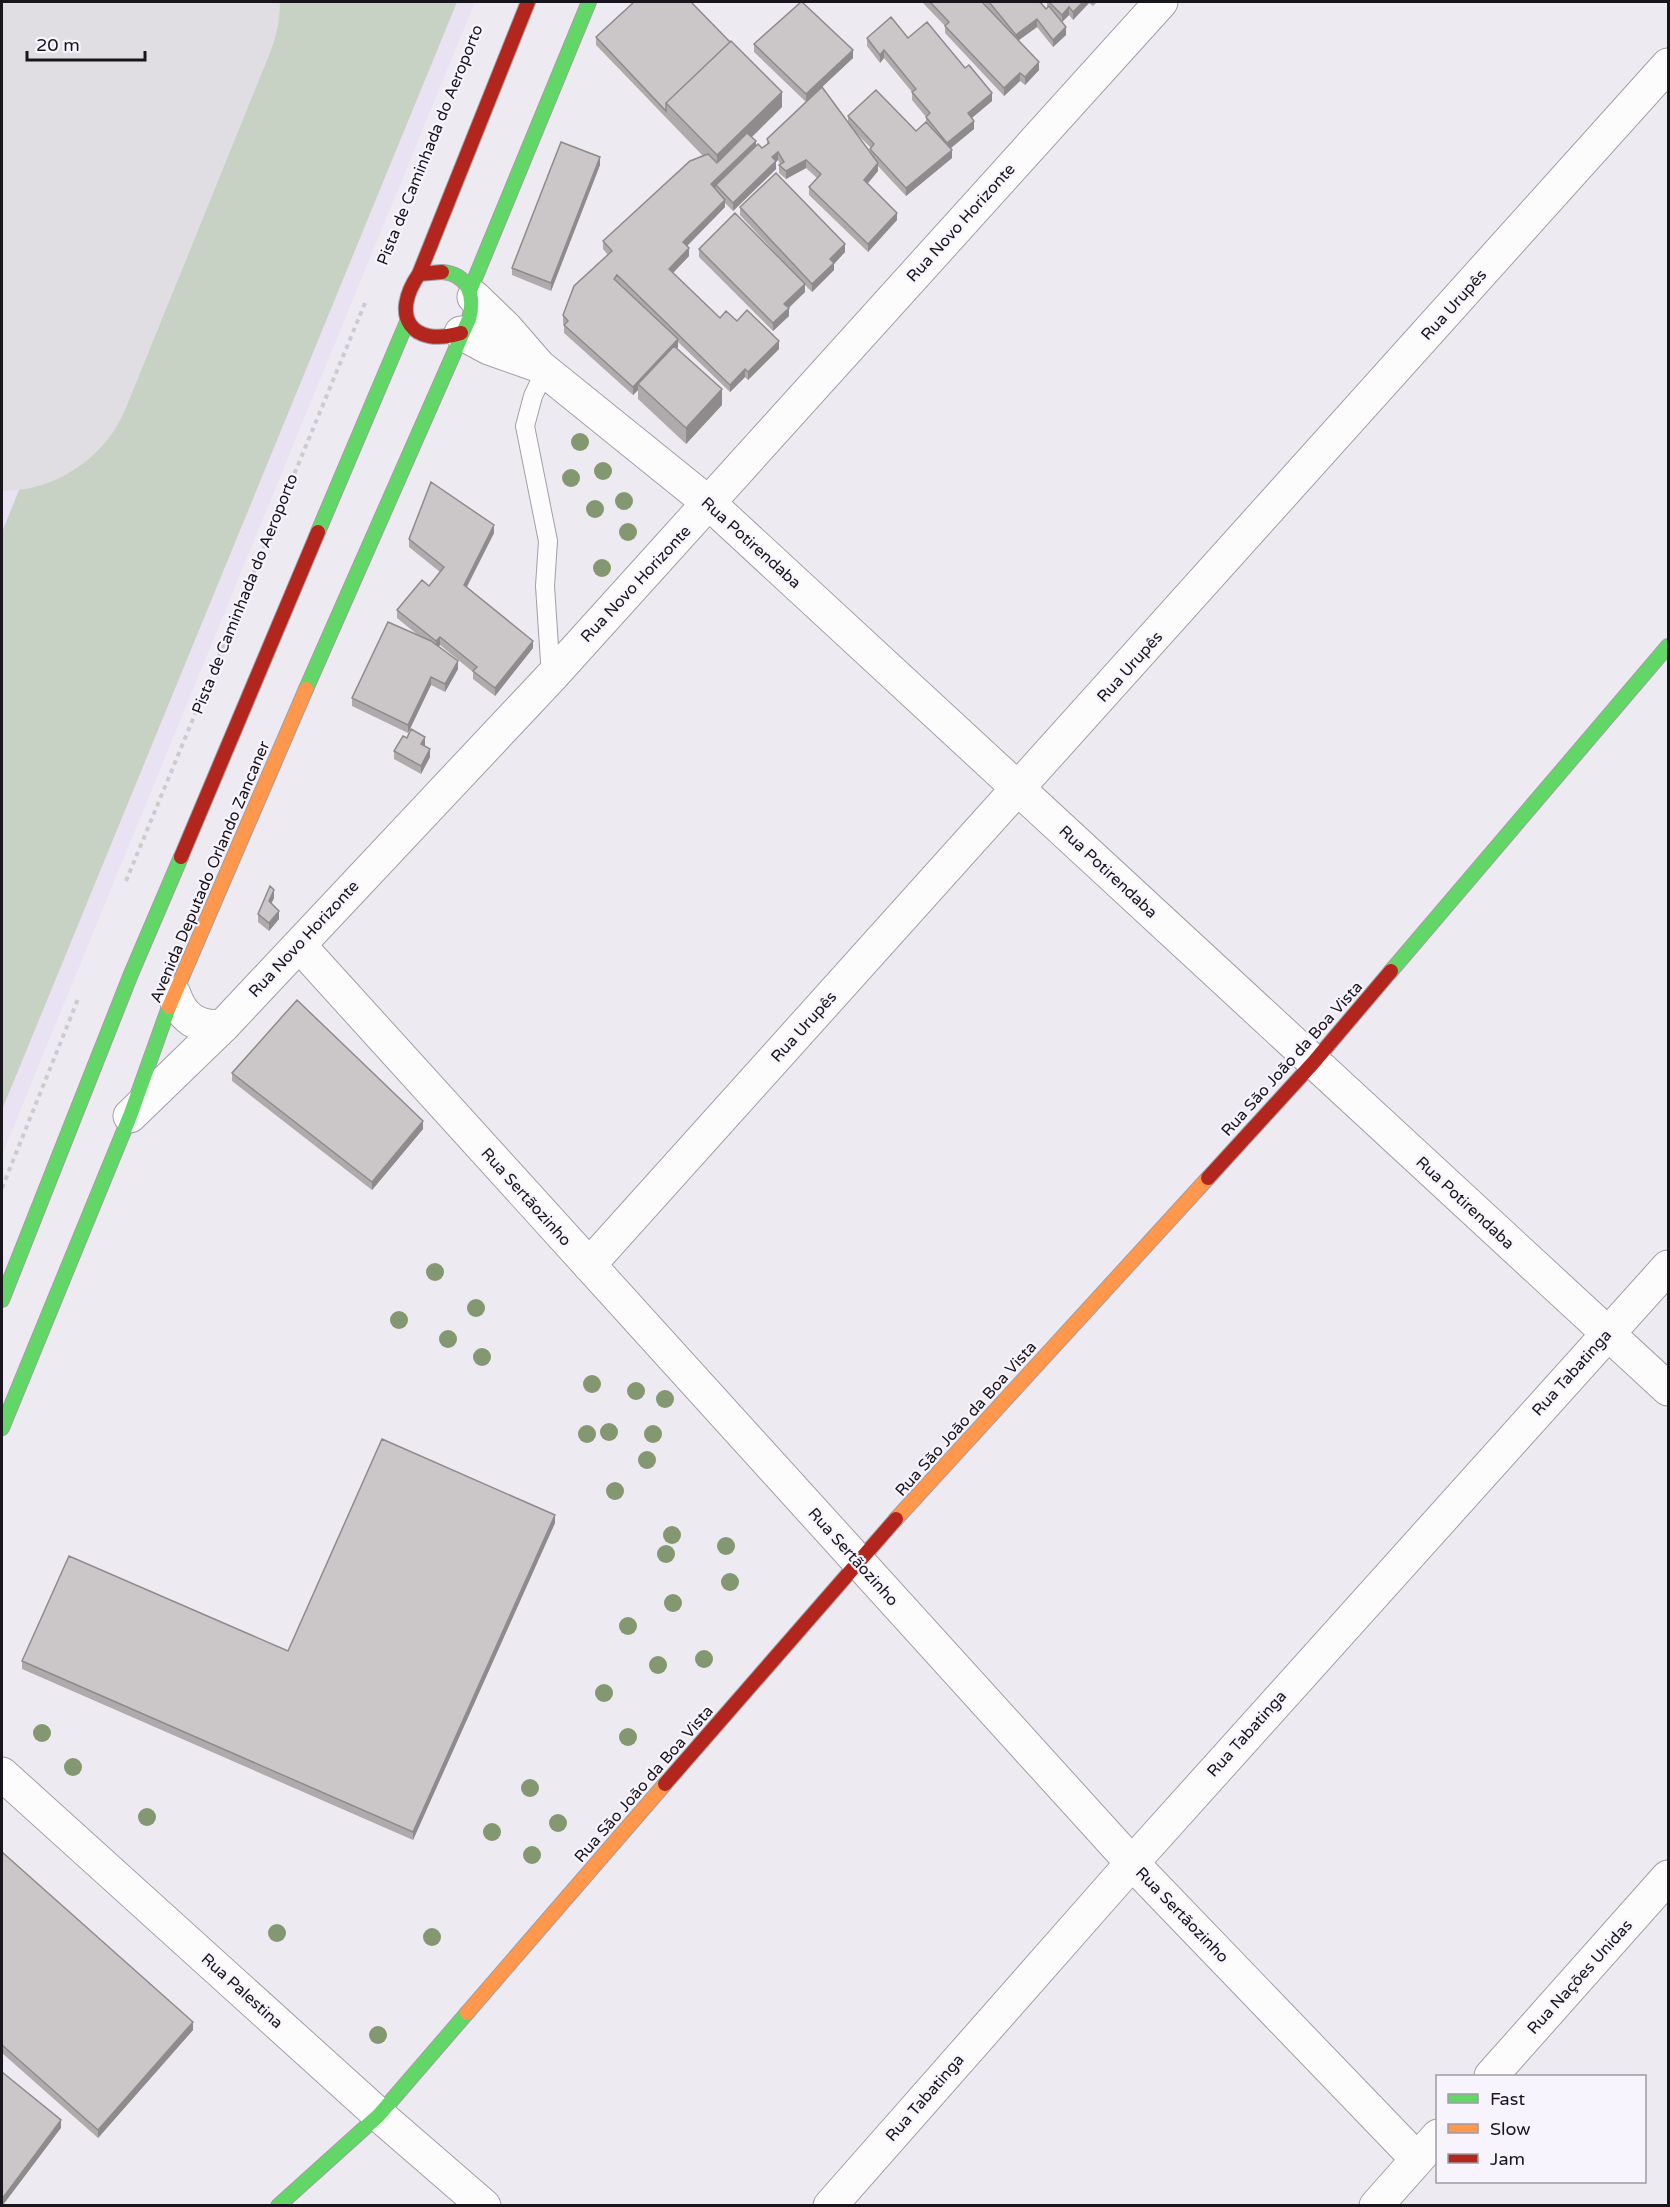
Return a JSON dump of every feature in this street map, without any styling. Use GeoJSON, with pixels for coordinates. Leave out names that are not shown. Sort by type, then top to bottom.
{"type":"FeatureCollection","features":[{"type":"Feature","properties":{"kind":"main road","name":"Avenida Deputado Orlando Zancaner"},"geometry":{"type":"LineString","coordinates":[[2,1300],[131,974],[407,322],[404,307],[408,289],[419,274],[528,2]]}},
{"type":"Feature","properties":{"kind":"main road","name":"Avenida Deputado Orlando Zancaner"},"geometry":{"type":"LineString","coordinates":[[2,1428],[130,1116],[174,994],[461,333],[470,321],[472,293],[589,2]]}},
{"type":"Feature","properties":{"kind":"main road"},"geometry":{"type":"LineString","coordinates":[[419,274],[439,270],[454,274],[472,293]]}},
{"type":"Feature","properties":{"kind":"main road"},"geometry":{"type":"LineString","coordinates":[[407,322],[419,333],[434,339],[448,338],[461,333]]}},
{"type":"Feature","properties":{"kind":"main road","name":"Rua São João da Boa Vista"},"geometry":{"type":"LineString","coordinates":[[278,2205],[379,2115],[857,1562],[1313,1063],[1668,646]]}},
{"type":"Feature","properties":{"kind":"street","name":"Rua Novo Horizonte"},"geometry":{"type":"LineString","coordinates":[[130,1116],[223,1026],[551,677],[710,504],[1161,2]]}},
{"type":"Feature","properties":{"kind":"street","name":"Rua Urupês"},"geometry":{"type":"LineString","coordinates":[[589,1265],[1020,789],[1668,65]]}},
{"type":"Feature","properties":{"kind":"street","name":"Rua Potirendaba"},"geometry":{"type":"LineString","coordinates":[[472,293],[542,368],[710,504],[1668,1389]]}},
{"type":"Feature","properties":{"kind":"street","name":"Rua Potirendaba"},"geometry":{"type":"LineString","coordinates":[[461,333],[489,348],[542,368]]}},
{"type":"Feature","properties":{"kind":"street","name":"Rua Sertãozinho"},"geometry":{"type":"LineString","coordinates":[[299,945],[1132,1863],[1427,2148]]}},
{"type":"Feature","properties":{"kind":"street"},"geometry":{"type":"LineString","coordinates":[[174,994],[178,1006],[186,1017],[210,1028],[223,1026]]}},
{"type":"Feature","properties":{"kind":"street","name":"Rua Tabatinga"},"geometry":{"type":"LineString","coordinates":[[830,2205],[1132,1863],[1668,1267]]}},
{"type":"Feature","properties":{"kind":"street","name":"Rua Palestina"},"geometry":{"type":"LineString","coordinates":[[2,1774],[379,2115],[484,2205]]}},
{"type":"Feature","properties":{"kind":"street","name":"Rua Nações Unidas"},"geometry":{"type":"LineString","coordinates":[[1492,2075],[1668,1877]]}},
{"type":"Feature","properties":{"kind":"street"},"geometry":{"type":"LineString","coordinates":[[1376,2205],[1427,2148]]}},
{"type":"Feature","properties":{"kind":"lane"},"geometry":{"type":"LineString","coordinates":[[542,368],[525,426],[548,541],[545,586],[551,677]]}},
{"type":"Feature","properties":{"kind":"path","name":"Pista de Caminhada do Aeroporto"},"geometry":{"type":"LineString","coordinates":[[123,891],[369,295]]}},
{"type":"Feature","properties":{"kind":"path"},"geometry":{"type":"LineString","coordinates":[[2,1188],[81,990]]}},
{"type":"Feature","properties":{"kind":"shaded area"},"geometry":{"type":"Polygon","coordinates":[[[2,2],[475,2],[2,1155],[2,2]]]}},
{"type":"Feature","properties":{"kind":"green space"},"geometry":{"type":"Polygon","coordinates":[[[2,2],[82,2],[2,199],[2,2]]]}},
{"type":"Feature","properties":{"kind":"green space"},"geometry":{"type":"Polygon","coordinates":[[[217,2],[457,2],[2,1110],[2,532],[217,2]]]}},
{"type":"Feature","properties":{"kind":"building"},"geometry":{"type":"Polygon","coordinates":[[[634,2],[691,2],[730,42],[666,103],[666,111],[596,37],[634,2]]]}},
{"type":"Feature","properties":{"kind":"building"},"geometry":{"type":"Polygon","coordinates":[[[801,2],[853,50],[806,94],[754,44],[801,2]]]}},
{"type":"Feature","properties":{"kind":"building"},"geometry":{"type":"Polygon","coordinates":[[[930,2],[982,2],[1039,62],[1025,77],[1020,73],[1004,88],[945,26],[949,22],[930,2]]]}},
{"type":"Feature","properties":{"kind":"building"},"geometry":{"type":"Polygon","coordinates":[[[989,2],[1040,2],[1046,9],[1049,6],[1066,27],[1053,40],[1037,19],[1016,35],[989,2]]]}},
{"type":"Feature","properties":{"kind":"building"},"geometry":{"type":"Polygon","coordinates":[[[1049,2],[1083,2],[1073,12],[1069,7],[1062,15],[1049,2]]]}},
{"type":"Feature","properties":{"kind":"building"},"geometry":{"type":"Polygon","coordinates":[[[891,17],[908,38],[927,22],[965,68],[969,65],[992,93],[968,113],[974,121],[947,143],[926,117],[930,113],[912,92],[916,89],[884,50],[880,55],[867,38],[891,17]]]}},
{"type":"Feature","properties":{"kind":"building"},"geometry":{"type":"Polygon","coordinates":[[[731,41],[782,92],[717,155],[666,103],[731,41]]]}},
{"type":"Feature","properties":{"kind":"building"},"geometry":{"type":"Polygon","coordinates":[[[822,87],[878,163],[864,180],[897,213],[868,244],[809,187],[821,174],[806,160],[786,171],[779,165],[784,162],[778,152],[772,157],[776,161],[733,203],[716,185],[758,144],[762,148],[769,143],[767,139],[822,87]]]}},
{"type":"Feature","properties":{"kind":"building"},"geometry":{"type":"Polygon","coordinates":[[[876,90],[916,131],[926,122],[952,150],[906,188],[870,149],[874,144],[848,116],[876,90]]]}},
{"type":"Feature","properties":{"kind":"building"},"geometry":{"type":"Polygon","coordinates":[[[747,133],[756,141],[711,184],[725,200],[683,242],[689,248],[669,269],[720,318],[726,311],[737,321],[747,310],[779,341],[748,372],[745,369],[730,385],[617,275],[614,279],[678,339],[633,387],[564,325],[568,321],[563,315],[574,286],[612,251],[603,241],[690,161],[708,154],[717,163],[747,133]]]}},
{"type":"Feature","properties":{"kind":"building"},"geometry":{"type":"Polygon","coordinates":[[[561,142],[600,157],[551,283],[512,268],[561,142]]]}},
{"type":"Feature","properties":{"kind":"building"},"geometry":{"type":"Polygon","coordinates":[[[776,173],[845,244],[830,259],[834,263],[812,284],[740,207],[776,173]]]}},
{"type":"Feature","properties":{"kind":"building"},"geometry":{"type":"Polygon","coordinates":[[[735,213],[805,284],[784,304],[789,308],[773,323],[699,249],[735,213]]]}},
{"type":"Feature","properties":{"kind":"building"},"geometry":{"type":"Polygon","coordinates":[[[674,346],[722,389],[686,428],[638,384],[674,346]]]}},
{"type":"Feature","properties":{"kind":"building"},"geometry":{"type":"Polygon","coordinates":[[[431,482],[494,525],[464,585],[533,641],[495,688],[473,671],[477,667],[440,637],[436,641],[397,610],[422,580],[429,586],[444,567],[409,539],[431,482]]]}},
{"type":"Feature","properties":{"kind":"building"},"geometry":{"type":"Polygon","coordinates":[[[388,622],[431,641],[458,661],[445,684],[431,677],[408,725],[352,698],[388,622]]]}},
{"type":"Feature","properties":{"kind":"building"},"geometry":{"type":"Polygon","coordinates":[[[411,729],[425,737],[421,744],[430,749],[421,766],[394,751],[403,736],[407,738],[411,729]]]}},
{"type":"Feature","properties":{"kind":"building"},"geometry":{"type":"Polygon","coordinates":[[[270,886],[274,890],[269,901],[279,911],[269,923],[258,914],[270,886]]]}},
{"type":"Feature","properties":{"kind":"building"},"geometry":{"type":"Polygon","coordinates":[[[297,1000],[423,1121],[372,1182],[232,1073],[297,1000]]]}},
{"type":"Feature","properties":{"kind":"building"},"geometry":{"type":"Polygon","coordinates":[[[382,1439],[555,1515],[413,1832],[22,1661],[69,1556],[288,1651],[382,1439]]]}},
{"type":"Feature","properties":{"kind":"building"},"geometry":{"type":"Polygon","coordinates":[[[2,1852],[193,2022],[98,2130],[2,2045],[2,1852]]]}},
{"type":"Feature","properties":{"kind":"building"},"geometry":{"type":"Polygon","coordinates":[[[2,2072],[61,2120],[2,2199],[2,2072]]]}},
{"type":"Feature","properties":{"kind":"runway"},"geometry":{"type":"LineString","coordinates":[[2,357],[146,2]]}},
{"type":"Feature","properties":{"kind":"traffic: fast"},"geometry":{"type":"LineString","coordinates":[[471,288],[589,2]]}},
{"type":"Feature","properties":{"kind":"traffic: fast"},"geometry":{"type":"LineString","coordinates":[[306,689],[469,319],[471,303],[468,288],[458,277],[442,272]]}},
{"type":"Feature","properties":{"kind":"traffic: fast"},"geometry":{"type":"LineString","coordinates":[[318,532],[407,322]]}},
{"type":"Feature","properties":{"kind":"traffic: fast"},"geometry":{"type":"LineString","coordinates":[[1391,971],[1668,646]]}},
{"type":"Feature","properties":{"kind":"traffic: fast"},"geometry":{"type":"LineString","coordinates":[[2,1300],[131,974],[181,857]]}},
{"type":"Feature","properties":{"kind":"traffic: fast"},"geometry":{"type":"LineString","coordinates":[[2,1428],[130,1116],[169,1007]]}},
{"type":"Feature","properties":{"kind":"traffic: fast"},"geometry":{"type":"LineString","coordinates":[[278,2206],[379,2115],[467,2013]]}},
{"type":"Feature","properties":{"kind":"traffic: slow"},"geometry":{"type":"LineString","coordinates":[[169,1007],[306,689]]}},
{"type":"Feature","properties":{"kind":"traffic: slow"},"geometry":{"type":"LineString","coordinates":[[896,1519],[1208,1178]]}},
{"type":"Feature","properties":{"kind":"traffic: slow"},"geometry":{"type":"LineString","coordinates":[[467,2013],[665,1784]]}},
{"type":"Feature","properties":{"kind":"traffic: jam"},"geometry":{"type":"LineString","coordinates":[[419,274],[528,2]]}},
{"type":"Feature","properties":{"kind":"traffic: jam"},"geometry":{"type":"LineString","coordinates":[[442,272],[419,274],[410,289],[406,303],[406,315],[410,325],[418,332],[429,336],[461,333]]}},
{"type":"Feature","properties":{"kind":"traffic: jam"},"geometry":{"type":"LineString","coordinates":[[181,857],[318,532]]}},
{"type":"Feature","properties":{"kind":"traffic: jam"},"geometry":{"type":"LineString","coordinates":[[1208,1178],[1313,1063],[1391,971]]}},
{"type":"Feature","properties":{"kind":"traffic: jam"},"geometry":{"type":"LineString","coordinates":[[665,1784],[896,1519]]}}]}
